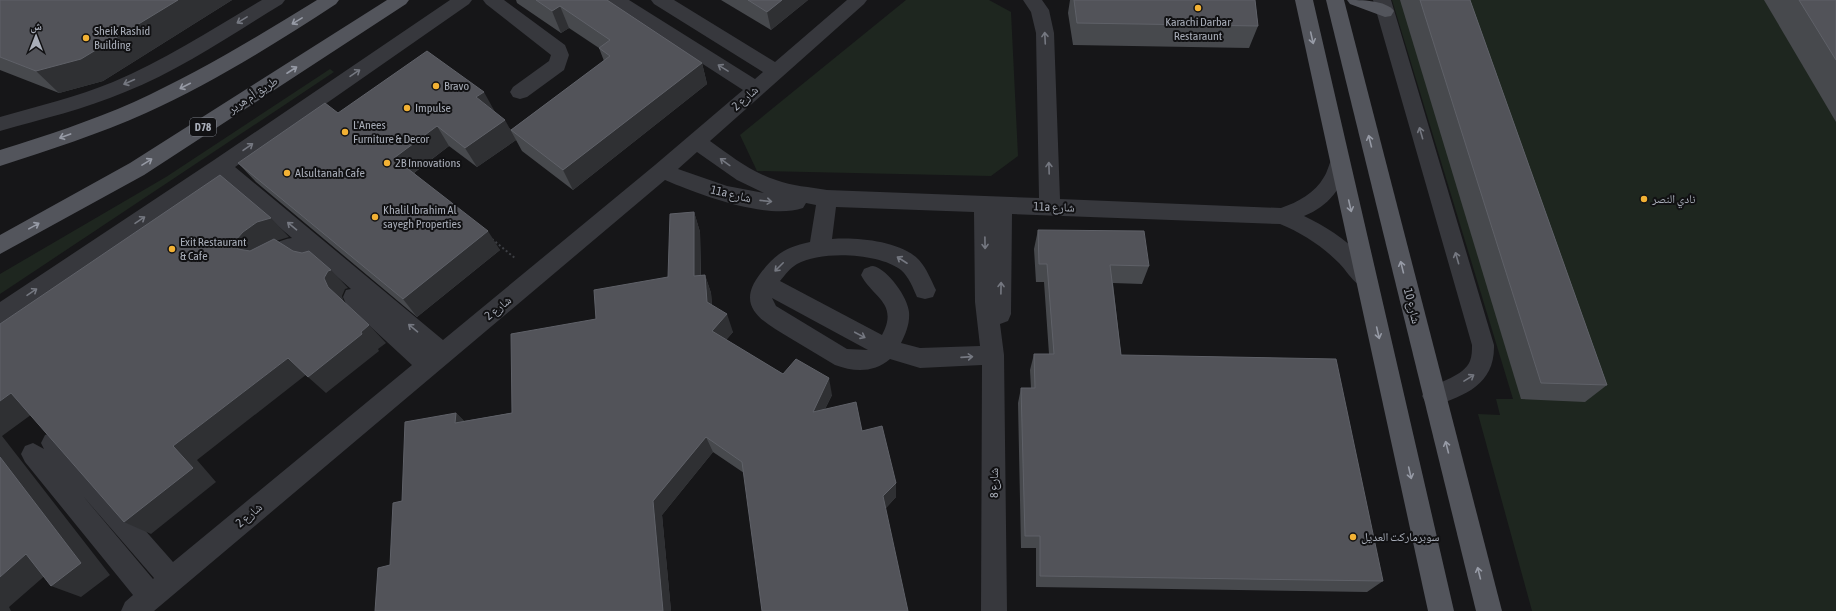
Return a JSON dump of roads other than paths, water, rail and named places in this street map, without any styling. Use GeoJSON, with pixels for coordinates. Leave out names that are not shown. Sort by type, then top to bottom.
{"type":"FeatureCollection","features":[{"type":"Feature","properties":{"kind":"main road"},"geometry":{"type":"LineString","coordinates":[[0,158],[108,120],[158,99],[210,72],[330,0]]}},
{"type":"Feature","properties":{"kind":"main road","name":"طريق أم هرير"},"geometry":{"type":"LineString","coordinates":[[0,245],[137,169],[400,0]]}},
{"type":"Feature","properties":{"kind":"main road"},"geometry":{"type":"LineString","coordinates":[[1304,0],[1441,611]]}},
{"type":"Feature","properties":{"kind":"main road","name":"شارع 10"},"geometry":{"type":"LineString","coordinates":[[1335,0],[1489,611]]}},
{"type":"Feature","properties":{"kind":"main road"},"geometry":{"type":"LineString","coordinates":[[1356,0],[1384,6]]}},
{"type":"Feature","properties":{"kind":"street"},"geometry":{"type":"LineString","coordinates":[[0,124],[66,105],[119,87],[191,50],[276,0]]}},
{"type":"Feature","properties":{"kind":"street"},"geometry":{"type":"LineString","coordinates":[[0,314],[221,166],[463,0]]}},
{"type":"Feature","properties":{"kind":"street"},"geometry":{"type":"LineString","coordinates":[[492,0],[558,50],[560,55],[557,65],[520,92]]}},
{"type":"Feature","properties":{"kind":"street"},"geometry":{"type":"LineString","coordinates":[[616,0],[756,89]]}},
{"type":"Feature","properties":{"kind":"street"},"geometry":{"type":"LineString","coordinates":[[660,0],[776,72]]}},
{"type":"Feature","properties":{"kind":"street","name":"شارع 2"},"geometry":{"type":"LineString","coordinates":[[143,604],[662,171],[858,0]]}},
{"type":"Feature","properties":{"kind":"street"},"geometry":{"type":"LineString","coordinates":[[1032,0],[1040,10],[1045,33],[1050,207]]}},
{"type":"Feature","properties":{"kind":"street"},"geometry":{"type":"LineString","coordinates":[[1384,6],[1483,345],[1484,356],[1482,365],[1476,374],[1434,396]]}},
{"type":"Feature","properties":{"kind":"street","name":"11a شارع"},"geometry":{"type":"LineString","coordinates":[[696,141],[734,169],[760,183],[775,188],[827,198],[1281,216],[1320,234],[1353,261],[1366,277]]}},
{"type":"Feature","properties":{"kind":"street","name":"11a شارع"},"geometry":{"type":"LineString","coordinates":[[1281,216],[1300,210],[1315,201],[1327,190],[1336,176],[1340,162]]}},
{"type":"Feature","properties":{"kind":"street"},"geometry":{"type":"LineString","coordinates":[[221,166],[435,359]]}},
{"type":"Feature","properties":{"kind":"street","name":"11a شارع"},"geometry":{"type":"LineString","coordinates":[[662,171],[711,190],[743,198],[790,203],[827,198]]}},
{"type":"Feature","properties":{"kind":"street"},"geometry":{"type":"LineString","coordinates":[[820,248],[827,198]]}},
{"type":"Feature","properties":{"kind":"street","name":"شارع 8"},"geometry":{"type":"LineString","coordinates":[[993,204],[1000,310],[993,355],[994,611]]}},
{"type":"Feature","properties":{"kind":"street"},"geometry":{"type":"LineString","coordinates":[[267,261],[288,247],[298,247],[302,249],[435,359]]}},
{"type":"Feature","properties":{"kind":"street"},"geometry":{"type":"LineString","coordinates":[[872,275],[890,293],[897,305],[899,318],[896,330],[885,348],[876,357],[865,360],[843,358],[768,314],[760,299],[761,291],[777,268],[789,258],[820,248],[877,251],[895,256],[909,264],[919,276],[925,290]]}},
{"type":"Feature","properties":{"kind":"street"},"geometry":{"type":"LineString","coordinates":[[885,348],[920,358],[993,355]]}},
{"type":"Feature","properties":{"kind":"street"},"geometry":{"type":"LineString","coordinates":[[143,604],[43,449],[172,580]]}},
{"type":"Feature","properties":{"kind":"place","name":"Karachi Darbar Restaraunt"},"geometry":{"type":"Point","coordinates":[1198,8]}},
{"type":"Feature","properties":{"kind":"place","name":"Sheik Rashid Building"},"geometry":{"type":"Point","coordinates":[86,38]}},
{"type":"Feature","properties":{"kind":"place","name":"Bravo"},"geometry":{"type":"Point","coordinates":[436,86]}},
{"type":"Feature","properties":{"kind":"place","name":"Impulse"},"geometry":{"type":"Point","coordinates":[407,108]}},
{"type":"Feature","properties":{"kind":"place","name":"L'Anees Furniture & Decor"},"geometry":{"type":"Point","coordinates":[345,132]}},
{"type":"Feature","properties":{"kind":"place","name":"2B Innovations"},"geometry":{"type":"Point","coordinates":[387,163]}},
{"type":"Feature","properties":{"kind":"place","name":"Alsultanah Cafe"},"geometry":{"type":"Point","coordinates":[287,173]}},
{"type":"Feature","properties":{"kind":"place","name":"نادي النصر"},"geometry":{"type":"Point","coordinates":[1644,199]}},
{"type":"Feature","properties":{"kind":"place","name":"Khalil Ibrahim Al sayegh Properties"},"geometry":{"type":"Point","coordinates":[375,217]}},
{"type":"Feature","properties":{"kind":"place","name":"Exit Restaurant & Cafe"},"geometry":{"type":"Point","coordinates":[172,249]}},
{"type":"Feature","properties":{"kind":"place","name":"سوبرماركت العديل"},"geometry":{"type":"Point","coordinates":[1353,537]}}]}
